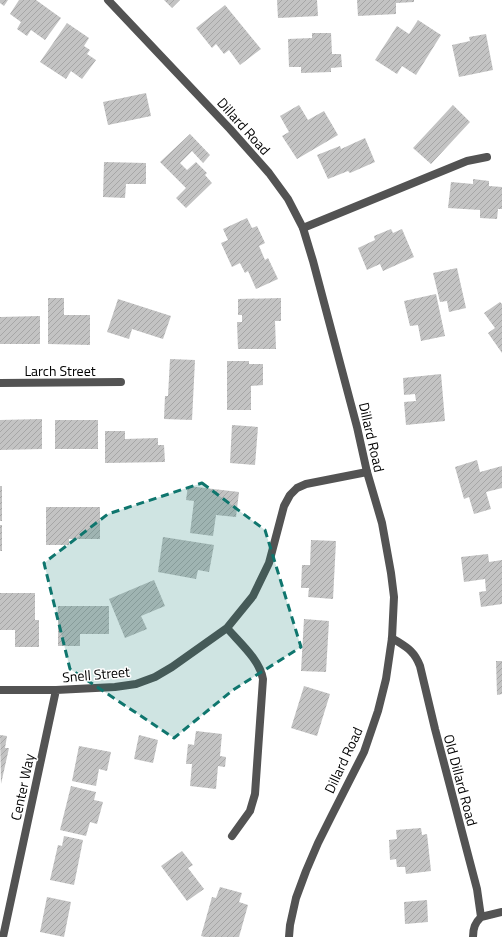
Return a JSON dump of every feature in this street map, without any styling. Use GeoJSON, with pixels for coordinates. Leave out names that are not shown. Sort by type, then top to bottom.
{"type":"FeatureCollection","features":[{"type":"Feature","properties":{"kind":"street","name":"Dillard Road"},"geometry":{"type":"LineString","coordinates":[[108,0],[230,129],[269,173],[288,199],[303,228],[314,261],[357,427],[367,472],[382,524],[394,597],[394,618],[386,679],[367,746],[318,843],[306,871],[296,898],[288,937]]}},
{"type":"Feature","properties":{"kind":"street"},"geometry":{"type":"LineString","coordinates":[[303,228],[467,161],[487,157]]}},
{"type":"Feature","properties":{"kind":"street","name":"Larch Street"},"geometry":{"type":"LineString","coordinates":[[0,383],[121,382]]}},
{"type":"Feature","properties":{"kind":"street","name":"Snell Street"},"geometry":{"type":"LineString","coordinates":[[0,690],[56,690],[115,687],[136,684],[155,677],[172,667],[227,628],[253,596],[268,563],[284,506],[290,495],[297,488],[306,484],[367,472]]}},
{"type":"Feature","properties":{"kind":"street"},"geometry":{"type":"LineString","coordinates":[[227,628],[258,663],[262,671],[263,678],[255,794],[250,811],[232,836]]}},
{"type":"Feature","properties":{"kind":"street","name":"Old Dillard Road"},"geometry":{"type":"LineString","coordinates":[[392,638],[411,650],[420,666],[434,729],[477,889],[481,917]]}},
{"type":"Feature","properties":{"kind":"street","name":"Center Way"},"geometry":{"type":"LineString","coordinates":[[3,937],[56,690]]}},
{"type":"Feature","properties":{"kind":"street"},"geometry":{"type":"LineString","coordinates":[[473,937],[473,930],[481,917],[502,912]]}},
{"type":"Feature","properties":{"kind":"highlighted area"},"geometry":{"type":"Polygon","coordinates":[[[202,483],[265,530],[301,647],[233,690],[174,738],[70,669],[44,563],[108,514],[202,483]]]}},
{"type":"Feature","properties":{"kind":"building"},"geometry":{"type":"Polygon","coordinates":[[[0,0],[8,0],[4,6],[0,3],[0,0]]]}},
{"type":"Feature","properties":{"kind":"building"},"geometry":{"type":"Polygon","coordinates":[[[19,0],[36,0],[61,18],[45,40],[31,30],[27,36],[17,29],[21,22],[10,14],[19,0]]]}},
{"type":"Feature","properties":{"kind":"building"},"geometry":{"type":"Polygon","coordinates":[[[164,0],[180,0],[172,8],[164,0]]]}},
{"type":"Feature","properties":{"kind":"building"},"geometry":{"type":"Polygon","coordinates":[[[277,0],[317,0],[318,16],[278,18],[277,0]]]}},
{"type":"Feature","properties":{"kind":"building"},"geometry":{"type":"Polygon","coordinates":[[[357,0],[414,0],[414,2],[396,3],[396,14],[358,16],[357,0]]]}},
{"type":"Feature","properties":{"kind":"building"},"geometry":{"type":"Polygon","coordinates":[[[225,5],[261,49],[240,65],[229,50],[224,54],[216,44],[212,48],[196,28],[225,5]]]}},
{"type":"Feature","properties":{"kind":"building"},"geometry":{"type":"Polygon","coordinates":[[[418,20],[441,35],[416,75],[402,66],[397,74],[375,60],[397,26],[409,34],[418,20]]]}},
{"type":"Feature","properties":{"kind":"building"},"geometry":{"type":"Polygon","coordinates":[[[67,23],[89,38],[84,46],[90,50],[87,54],[96,60],[82,79],[71,71],[66,79],[40,62],[67,23]]]}},
{"type":"Feature","properties":{"kind":"building"},"geometry":{"type":"Polygon","coordinates":[[[312,33],[331,33],[332,54],[341,54],[342,67],[331,68],[331,72],[301,73],[301,67],[289,67],[288,39],[312,38],[312,33]]]}},
{"type":"Feature","properties":{"kind":"building"},"geometry":{"type":"Polygon","coordinates":[[[486,34],[493,70],[459,77],[452,45],[470,41],[469,37],[486,34]]]}},
{"type":"Feature","properties":{"kind":"building"},"geometry":{"type":"Polygon","coordinates":[[[146,93],[151,116],[108,125],[103,102],[146,93]]]}},
{"type":"Feature","properties":{"kind":"building"},"geometry":{"type":"Polygon","coordinates":[[[299,105],[308,120],[324,111],[338,135],[297,159],[282,136],[289,132],[280,116],[299,105]]]}},
{"type":"Feature","properties":{"kind":"building"},"geometry":{"type":"Polygon","coordinates":[[[453,105],[470,122],[431,164],[413,148],[453,105]]]}},
{"type":"Feature","properties":{"kind":"building"},"geometry":{"type":"Polygon","coordinates":[[[190,134],[210,155],[203,163],[192,151],[180,163],[187,170],[196,162],[207,173],[205,175],[212,183],[186,208],[176,198],[186,188],[160,162],[190,134]]]}},
{"type":"Feature","properties":{"kind":"building"},"geometry":{"type":"Polygon","coordinates":[[[365,138],[375,162],[350,173],[348,171],[328,179],[317,155],[340,146],[341,149],[365,138]]]}},
{"type":"Feature","properties":{"kind":"building"},"geometry":{"type":"Polygon","coordinates":[[[104,162],[146,163],[146,184],[126,184],[125,198],[103,197],[104,162]]]}},
{"type":"Feature","properties":{"kind":"building"},"geometry":{"type":"Polygon","coordinates":[[[473,179],[489,181],[489,186],[502,187],[502,209],[498,209],[497,219],[480,218],[480,210],[448,208],[451,182],[473,184],[473,179]]]}},
{"type":"Feature","properties":{"kind":"building"},"geometry":{"type":"Polygon","coordinates":[[[247,218],[252,228],[257,226],[265,243],[259,246],[265,260],[268,258],[278,279],[256,289],[248,271],[245,273],[240,263],[232,267],[221,243],[228,240],[223,229],[247,218]]]}},
{"type":"Feature","properties":{"kind":"building"},"geometry":{"type":"Polygon","coordinates":[[[391,229],[393,233],[402,229],[414,257],[383,271],[380,264],[367,270],[358,248],[375,240],[374,236],[391,229]]]}},
{"type":"Feature","properties":{"kind":"building"},"geometry":{"type":"Polygon","coordinates":[[[457,268],[466,308],[449,312],[447,301],[440,302],[433,273],[457,268]]]}},
{"type":"Feature","properties":{"kind":"building"},"geometry":{"type":"Polygon","coordinates":[[[436,294],[445,336],[421,341],[418,325],[410,326],[404,301],[436,294]]]}},
{"type":"Feature","properties":{"kind":"building"},"geometry":{"type":"Polygon","coordinates":[[[48,298],[64,298],[64,315],[90,315],[90,345],[48,344],[48,298]]]}},
{"type":"Feature","properties":{"kind":"building"},"geometry":{"type":"Polygon","coordinates":[[[281,298],[281,321],[275,321],[276,349],[238,349],[237,322],[242,322],[242,315],[238,315],[238,299],[281,298]]]}},
{"type":"Feature","properties":{"kind":"building"},"geometry":{"type":"Polygon","coordinates":[[[118,299],[171,316],[163,339],[132,329],[129,339],[107,332],[118,299]]]}},
{"type":"Feature","properties":{"kind":"building"},"geometry":{"type":"Polygon","coordinates":[[[500,302],[502,304],[502,353],[488,333],[495,328],[484,313],[500,302]]]}},
{"type":"Feature","properties":{"kind":"building"},"geometry":{"type":"Polygon","coordinates":[[[40,316],[40,344],[0,344],[0,317],[40,316]]]}},
{"type":"Feature","properties":{"kind":"building"},"geometry":{"type":"Polygon","coordinates":[[[170,359],[195,360],[192,420],[164,419],[165,396],[168,396],[170,359]]]}},
{"type":"Feature","properties":{"kind":"building"},"geometry":{"type":"Polygon","coordinates":[[[227,361],[249,361],[249,364],[263,364],[263,385],[251,386],[251,410],[227,410],[227,361]]]}},
{"type":"Feature","properties":{"kind":"building"},"geometry":{"type":"Polygon","coordinates":[[[441,374],[445,421],[406,425],[404,402],[416,401],[415,394],[404,395],[403,378],[441,374]]]}},
{"type":"Feature","properties":{"kind":"building"},"geometry":{"type":"Polygon","coordinates":[[[42,419],[42,449],[0,450],[0,420],[42,419]]]}},
{"type":"Feature","properties":{"kind":"building"},"geometry":{"type":"Polygon","coordinates":[[[55,420],[98,420],[98,449],[55,449],[55,420]]]}},
{"type":"Feature","properties":{"kind":"building"},"geometry":{"type":"Polygon","coordinates":[[[232,425],[258,427],[255,465],[230,463],[232,425]]]}},
{"type":"Feature","properties":{"kind":"building"},"geometry":{"type":"Polygon","coordinates":[[[105,431],[125,431],[125,439],[158,438],[158,445],[164,445],[165,462],[105,463],[105,431]]]}},
{"type":"Feature","properties":{"kind":"building"},"geometry":{"type":"Polygon","coordinates":[[[477,460],[480,472],[502,466],[502,488],[486,492],[491,509],[474,514],[469,497],[464,499],[455,467],[477,460]]]}},
{"type":"Feature","properties":{"kind":"building"},"geometry":{"type":"Polygon","coordinates":[[[0,486],[2,486],[2,521],[0,521],[0,486]]]}},
{"type":"Feature","properties":{"kind":"building"},"geometry":{"type":"Polygon","coordinates":[[[188,486],[239,492],[236,517],[216,515],[213,536],[190,533],[194,501],[186,500],[188,486]]]}},
{"type":"Feature","properties":{"kind":"building"},"geometry":{"type":"Polygon","coordinates":[[[46,507],[100,507],[100,539],[69,539],[69,545],[46,545],[46,507]]]}},
{"type":"Feature","properties":{"kind":"building"},"geometry":{"type":"Polygon","coordinates":[[[0,525],[2,525],[2,551],[0,551],[0,525]]]}},
{"type":"Feature","properties":{"kind":"building"},"geometry":{"type":"Polygon","coordinates":[[[163,537],[214,545],[209,572],[198,570],[196,579],[158,572],[163,537]]]}},
{"type":"Feature","properties":{"kind":"building"},"geometry":{"type":"Polygon","coordinates":[[[311,540],[336,541],[333,599],[308,597],[309,588],[301,588],[302,565],[310,565],[311,540]]]}},
{"type":"Feature","properties":{"kind":"building"},"geometry":{"type":"Polygon","coordinates":[[[488,554],[489,562],[502,560],[502,604],[481,607],[479,592],[486,591],[485,579],[464,582],[461,557],[488,554]]]}},
{"type":"Feature","properties":{"kind":"building"},"geometry":{"type":"Polygon","coordinates":[[[154,580],[165,606],[141,616],[147,629],[125,638],[109,599],[154,580]]]}},
{"type":"Feature","properties":{"kind":"building"},"geometry":{"type":"Polygon","coordinates":[[[0,593],[35,593],[35,620],[39,620],[39,647],[15,647],[15,630],[0,630],[0,593]]]}},
{"type":"Feature","properties":{"kind":"building"},"geometry":{"type":"Polygon","coordinates":[[[58,606],[109,606],[109,634],[80,634],[80,646],[58,646],[58,606]]]}},
{"type":"Feature","properties":{"kind":"building"},"geometry":{"type":"Polygon","coordinates":[[[304,619],[329,621],[326,672],[301,671],[304,619]]]}},
{"type":"Feature","properties":{"kind":"building"},"geometry":{"type":"Polygon","coordinates":[[[496,661],[502,661],[502,694],[497,695],[496,661]]]}},
{"type":"Feature","properties":{"kind":"building"},"geometry":{"type":"Polygon","coordinates":[[[304,686],[330,694],[317,736],[291,728],[304,686]]]}},
{"type":"Feature","properties":{"kind":"building"},"geometry":{"type":"Polygon","coordinates":[[[196,731],[222,734],[220,756],[226,757],[225,767],[218,766],[216,789],[190,786],[192,764],[186,764],[188,744],[194,745],[196,731]]]}},
{"type":"Feature","properties":{"kind":"building"},"geometry":{"type":"Polygon","coordinates":[[[0,735],[7,736],[5,748],[9,748],[1,784],[0,735]]]}},
{"type":"Feature","properties":{"kind":"building"},"geometry":{"type":"Polygon","coordinates":[[[139,735],[158,740],[153,763],[134,759],[139,735]]]}},
{"type":"Feature","properties":{"kind":"building"},"geometry":{"type":"Polygon","coordinates":[[[79,746],[111,752],[107,771],[99,769],[96,786],[72,781],[79,746]]]}},
{"type":"Feature","properties":{"kind":"building"},"geometry":{"type":"Polygon","coordinates":[[[71,786],[96,792],[94,800],[103,802],[97,824],[90,822],[86,836],[60,830],[71,786]]]}},
{"type":"Feature","properties":{"kind":"building"},"geometry":{"type":"Polygon","coordinates":[[[421,828],[422,835],[427,834],[431,871],[406,874],[405,867],[397,867],[396,859],[390,860],[389,840],[397,839],[396,830],[421,828]]]}},
{"type":"Feature","properties":{"kind":"building"},"geometry":{"type":"Polygon","coordinates":[[[64,836],[83,840],[74,885],[50,880],[58,845],[62,846],[64,836]]]}},
{"type":"Feature","properties":{"kind":"building"},"geometry":{"type":"Polygon","coordinates":[[[182,851],[193,865],[188,868],[204,889],[187,901],[161,866],[182,851]]]}},
{"type":"Feature","properties":{"kind":"building"},"geometry":{"type":"Polygon","coordinates":[[[220,887],[242,893],[239,902],[248,905],[239,937],[201,936],[212,897],[216,898],[220,887]]]}},
{"type":"Feature","properties":{"kind":"building"},"geometry":{"type":"Polygon","coordinates":[[[47,897],[71,902],[64,937],[40,932],[47,897]]]}},
{"type":"Feature","properties":{"kind":"building"},"geometry":{"type":"Polygon","coordinates":[[[427,900],[428,922],[405,924],[404,902],[427,900]]]}}]}
